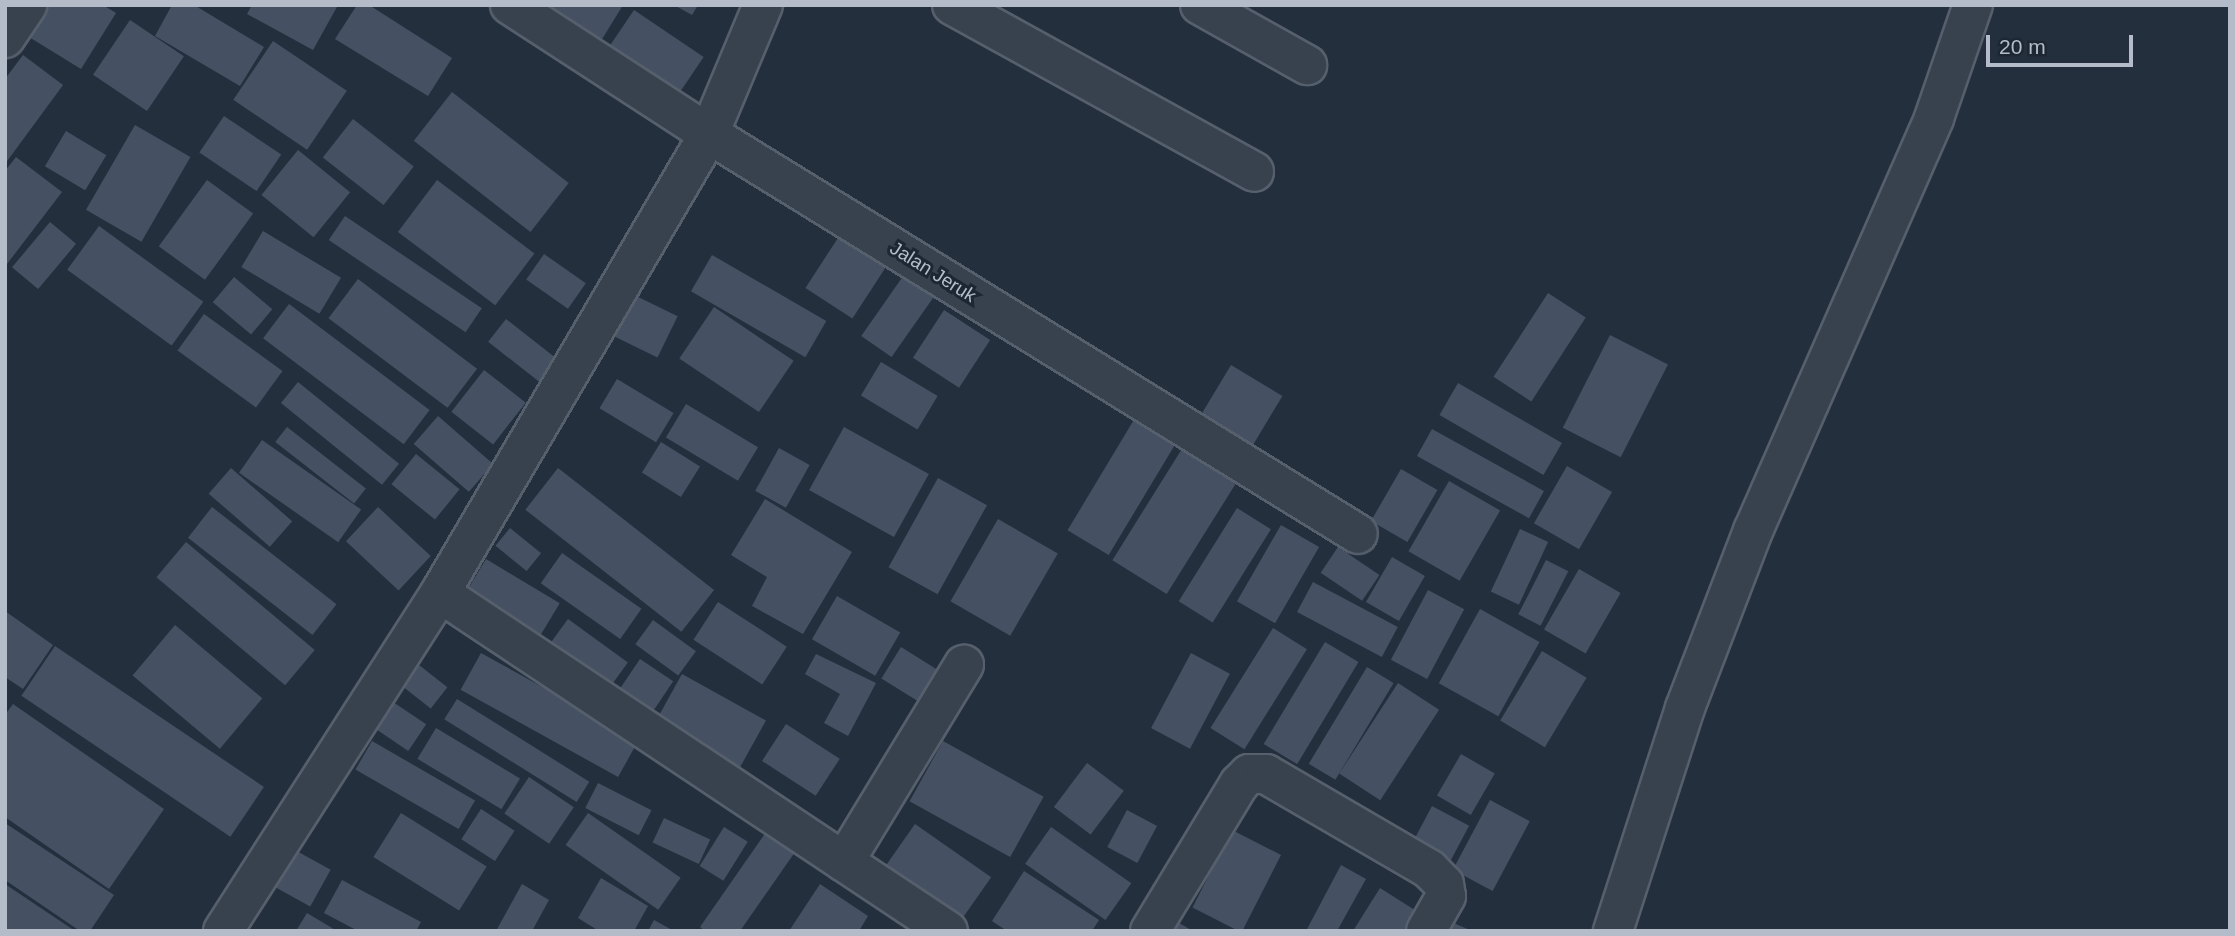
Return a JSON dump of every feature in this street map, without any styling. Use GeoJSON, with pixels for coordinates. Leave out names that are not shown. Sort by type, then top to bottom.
{"type":"FeatureCollection","features":[{"type":"Feature","properties":{"kind":"street"},"geometry":{"type":"LineString","coordinates":[[5,38],[27,5]]}},
{"type":"Feature","properties":{"kind":"street","name":"Jalan Jeruk"},"geometry":{"type":"LineString","coordinates":[[510,5],[709,134],[1358,534]]}},
{"type":"Feature","properties":{"kind":"street"},"geometry":{"type":"LineString","coordinates":[[234,927],[440,593],[709,134],[763,5]]}},
{"type":"Feature","properties":{"kind":"street"},"geometry":{"type":"LineString","coordinates":[[952,5],[1254,172]]}},
{"type":"Feature","properties":{"kind":"street"},"geometry":{"type":"LineString","coordinates":[[1200,5],[1307,65]]}},
{"type":"Feature","properties":{"kind":"street"},"geometry":{"type":"LineString","coordinates":[[1613,931],[1685,708],[1754,531],[1903,193],[1973,5]]}},
{"type":"Feature","properties":{"kind":"street"},"geometry":{"type":"LineString","coordinates":[[440,593],[948,931]]}},
{"type":"Feature","properties":{"kind":"street"},"geometry":{"type":"LineString","coordinates":[[844,862],[964,666]]}},
{"type":"Feature","properties":{"kind":"street"},"geometry":{"type":"LineString","coordinates":[[1150,931],[1239,784],[1249,774],[1266,774],[1429,869],[1444,884],[1446,896],[1426,931]]}},
{"type":"Feature","properties":{"kind":"building"},"geometry":{"type":"Polygon","coordinates":[[[48,5],[103,5],[116,13],[81,69],[29,37],[48,5]]]}},
{"type":"Feature","properties":{"kind":"building"},"geometry":{"type":"Polygon","coordinates":[[[172,5],[194,5],[264,47],[240,86],[155,36],[172,5]]]}},
{"type":"Feature","properties":{"kind":"building"},"geometry":{"type":"Polygon","coordinates":[[[252,5],[338,5],[313,50],[247,14],[252,5]]]}},
{"type":"Feature","properties":{"kind":"building"},"geometry":{"type":"Polygon","coordinates":[[[357,5],[369,5],[452,58],[428,96],[335,39],[357,5]]]}},
{"type":"Feature","properties":{"kind":"building"},"geometry":{"type":"Polygon","coordinates":[[[538,5],[623,5],[596,49],[538,5]]]}},
{"type":"Feature","properties":{"kind":"building"},"geometry":{"type":"Polygon","coordinates":[[[674,5],[698,5],[692,15],[674,5]]]}},
{"type":"Feature","properties":{"kind":"building"},"geometry":{"type":"Polygon","coordinates":[[[634,10],[704,57],[675,100],[605,53],[634,10]]]}},
{"type":"Feature","properties":{"kind":"building"},"geometry":{"type":"Polygon","coordinates":[[[130,20],[184,56],[147,111],[93,75],[130,20]]]}},
{"type":"Feature","properties":{"kind":"building"},"geometry":{"type":"Polygon","coordinates":[[[273,41],[347,91],[307,150],[233,100],[273,41]]]}},
{"type":"Feature","properties":{"kind":"building"},"geometry":{"type":"Polygon","coordinates":[[[23,55],[63,85],[5,164],[5,79],[23,55]]]}},
{"type":"Feature","properties":{"kind":"building"},"geometry":{"type":"Polygon","coordinates":[[[452,92],[569,183],[530,232],[414,141],[452,92]]]}},
{"type":"Feature","properties":{"kind":"building"},"geometry":{"type":"Polygon","coordinates":[[[224,116],[281,155],[257,191],[199,152],[224,116]]]}},
{"type":"Feature","properties":{"kind":"building"},"geometry":{"type":"Polygon","coordinates":[[[353,119],[414,166],[384,205],[323,158],[353,119]]]}},
{"type":"Feature","properties":{"kind":"building"},"geometry":{"type":"Polygon","coordinates":[[[135,125],[190,157],[141,242],[86,210],[135,125]]]}},
{"type":"Feature","properties":{"kind":"building"},"geometry":{"type":"Polygon","coordinates":[[[66,131],[106,155],[85,190],[45,166],[66,131]]]}},
{"type":"Feature","properties":{"kind":"building"},"geometry":{"type":"Polygon","coordinates":[[[298,150],[350,192],[314,237],[261,195],[298,150]]]}},
{"type":"Feature","properties":{"kind":"building"},"geometry":{"type":"Polygon","coordinates":[[[16,157],[62,192],[7,264],[5,171],[16,157]]]}},
{"type":"Feature","properties":{"kind":"building"},"geometry":{"type":"Polygon","coordinates":[[[207,180],[253,214],[205,280],[159,246],[207,180]]]}},
{"type":"Feature","properties":{"kind":"building"},"geometry":{"type":"Polygon","coordinates":[[[437,180],[534,253],[495,305],[398,232],[437,180]]]}},
{"type":"Feature","properties":{"kind":"building"},"geometry":{"type":"Polygon","coordinates":[[[345,216],[482,308],[466,332],[329,240],[345,216]]]}},
{"type":"Feature","properties":{"kind":"building"},"geometry":{"type":"Polygon","coordinates":[[[849,221],[896,251],[852,319],[805,288],[849,221]]]}},
{"type":"Feature","properties":{"kind":"building"},"geometry":{"type":"Polygon","coordinates":[[[50,222],[76,244],[38,289],[12,267],[50,222]]]}},
{"type":"Feature","properties":{"kind":"building"},"geometry":{"type":"Polygon","coordinates":[[[99,226],[203,302],[172,346],[67,270],[99,226]]]}},
{"type":"Feature","properties":{"kind":"building"},"geometry":{"type":"Polygon","coordinates":[[[263,231],[341,278],[319,314],[241,267],[263,231]]]}},
{"type":"Feature","properties":{"kind":"building"},"geometry":{"type":"Polygon","coordinates":[[[544,254],[586,283],[568,309],[526,279],[544,254]]]}},
{"type":"Feature","properties":{"kind":"building"},"geometry":{"type":"Polygon","coordinates":[[[712,255],[826,321],[805,357],[691,291],[712,255]]]}},
{"type":"Feature","properties":{"kind":"building"},"geometry":{"type":"Polygon","coordinates":[[[906,272],[936,293],[892,357],[861,336],[906,272]]]}},
{"type":"Feature","properties":{"kind":"building"},"geometry":{"type":"Polygon","coordinates":[[[234,277],[272,309],[251,334],[213,302],[234,277]]]}},
{"type":"Feature","properties":{"kind":"building"},"geometry":{"type":"Polygon","coordinates":[[[358,279],[477,369],[448,408],[329,318],[358,279]]]}},
{"type":"Feature","properties":{"kind":"building"},"geometry":{"type":"Polygon","coordinates":[[[630,293],[678,316],[657,358],[610,334],[630,293]]]}},
{"type":"Feature","properties":{"kind":"building"},"geometry":{"type":"Polygon","coordinates":[[[1548,293],[1586,318],[1531,401],[1494,377],[1548,293]]]}},
{"type":"Feature","properties":{"kind":"building"},"geometry":{"type":"Polygon","coordinates":[[[289,304],[430,410],[404,444],[263,338],[289,304]]]}},
{"type":"Feature","properties":{"kind":"building"},"geometry":{"type":"Polygon","coordinates":[[[714,307],[794,361],[759,412],[679,358],[714,307]]]}},
{"type":"Feature","properties":{"kind":"building"},"geometry":{"type":"Polygon","coordinates":[[[944,310],[990,340],[959,388],[913,358],[944,310]]]}},
{"type":"Feature","properties":{"kind":"building"},"geometry":{"type":"Polygon","coordinates":[[[204,314],[282,371],[256,407],[178,350],[204,314]]]}},
{"type":"Feature","properties":{"kind":"building"},"geometry":{"type":"Polygon","coordinates":[[[506,319],[558,360],[540,382],[488,342],[506,319]]]}},
{"type":"Feature","properties":{"kind":"building"},"geometry":{"type":"Polygon","coordinates":[[[1610,335],[1668,365],[1621,457],[1563,428],[1610,335]]]}},
{"type":"Feature","properties":{"kind":"building"},"geometry":{"type":"Polygon","coordinates":[[[881,362],[938,396],[917,429],[861,395],[881,362]]]}},
{"type":"Feature","properties":{"kind":"building"},"geometry":{"type":"Polygon","coordinates":[[[1231,365],[1282,396],[1248,452],[1197,422],[1231,365]]]}},
{"type":"Feature","properties":{"kind":"building"},"geometry":{"type":"Polygon","coordinates":[[[484,370],[526,403],[493,444],[451,412],[484,370]]]}},
{"type":"Feature","properties":{"kind":"building"},"geometry":{"type":"Polygon","coordinates":[[[617,379],[674,413],[656,442],[599,408],[617,379]]]}},
{"type":"Feature","properties":{"kind":"building"},"geometry":{"type":"Polygon","coordinates":[[[298,382],[399,464],[382,485],[281,403],[298,382]]]}},
{"type":"Feature","properties":{"kind":"building"},"geometry":{"type":"Polygon","coordinates":[[[1458,383],[1562,443],[1543,475],[1440,415],[1458,383]]]}},
{"type":"Feature","properties":{"kind":"building"},"geometry":{"type":"Polygon","coordinates":[[[686,404],[758,447],[738,481],[666,437],[686,404]]]}},
{"type":"Feature","properties":{"kind":"building"},"geometry":{"type":"Polygon","coordinates":[[[438,416],[493,464],[469,492],[414,444],[438,416]]]}},
{"type":"Feature","properties":{"kind":"building"},"geometry":{"type":"Polygon","coordinates":[[[1135,418],[1176,443],[1109,555],[1068,530],[1135,418]]]}},
{"type":"Feature","properties":{"kind":"building"},"geometry":{"type":"Polygon","coordinates":[[[287,427],[366,489],[354,504],[275,442],[287,427]]]}},
{"type":"Feature","properties":{"kind":"building"},"geometry":{"type":"Polygon","coordinates":[[[844,427],[929,474],[894,537],[809,490],[844,427]]]}},
{"type":"Feature","properties":{"kind":"building"},"geometry":{"type":"Polygon","coordinates":[[[1432,429],[1544,491],[1529,518],[1417,456],[1432,429]]]}},
{"type":"Feature","properties":{"kind":"building"},"geometry":{"type":"Polygon","coordinates":[[[262,440],[361,509],[338,542],[239,473],[262,440]]]}},
{"type":"Feature","properties":{"kind":"building"},"geometry":{"type":"Polygon","coordinates":[[[661,442],[700,466],[681,497],[642,473],[661,442]]]}},
{"type":"Feature","properties":{"kind":"building"},"geometry":{"type":"Polygon","coordinates":[[[1185,444],[1239,478],[1167,594],[1112,560],[1185,444]]]}},
{"type":"Feature","properties":{"kind":"building"},"geometry":{"type":"Polygon","coordinates":[[[779,448],[810,465],[786,508],[755,491],[779,448]]]}},
{"type":"Feature","properties":{"kind":"building"},"geometry":{"type":"Polygon","coordinates":[[[416,454],[460,489],[435,520],[391,484],[416,454]]]}},
{"type":"Feature","properties":{"kind":"building"},"geometry":{"type":"Polygon","coordinates":[[[1567,466],[1612,492],[1579,549],[1534,523],[1567,466]]]}},
{"type":"Feature","properties":{"kind":"building"},"geometry":{"type":"Polygon","coordinates":[[[231,468],[292,521],[270,547],[209,494],[231,468]]]}},
{"type":"Feature","properties":{"kind":"building"},"geometry":{"type":"Polygon","coordinates":[[[558,468],[714,590],[681,632],[525,510],[558,468]]]}},
{"type":"Feature","properties":{"kind":"building"},"geometry":{"type":"Polygon","coordinates":[[[1401,469],[1437,490],[1407,542],[1371,521],[1401,469]]]}},
{"type":"Feature","properties":{"kind":"building"},"geometry":{"type":"Polygon","coordinates":[[[938,478],[987,505],[938,594],[889,567],[938,478]]]}},
{"type":"Feature","properties":{"kind":"building"},"geometry":{"type":"Polygon","coordinates":[[[1449,481],[1500,510],[1460,581],[1408,551],[1449,481]]]}},
{"type":"Feature","properties":{"kind":"building"},"geometry":{"type":"Polygon","coordinates":[[[765,499],[852,552],[803,634],[752,606],[767,577],[731,555],[765,499]]]}},
{"type":"Feature","properties":{"kind":"building"},"geometry":{"type":"Polygon","coordinates":[[[212,507],[337,604],[312,635],[188,538],[212,507]]]}},
{"type":"Feature","properties":{"kind":"building"},"geometry":{"type":"Polygon","coordinates":[[[378,507],[431,556],[399,590],[346,541],[378,507]]]}},
{"type":"Feature","properties":{"kind":"building"},"geometry":{"type":"Polygon","coordinates":[[[1237,508],[1271,529],[1213,622],[1179,601],[1237,508]]]}},
{"type":"Feature","properties":{"kind":"building"},"geometry":{"type":"Polygon","coordinates":[[[998,519],[1058,553],[1010,636],[950,601],[998,519]]]}},
{"type":"Feature","properties":{"kind":"building"},"geometry":{"type":"Polygon","coordinates":[[[1281,525],[1319,547],[1275,623],[1237,601],[1281,525]]]}},
{"type":"Feature","properties":{"kind":"building"},"geometry":{"type":"Polygon","coordinates":[[[510,528],[541,553],[527,571],[496,546],[510,528]]]}},
{"type":"Feature","properties":{"kind":"building"},"geometry":{"type":"Polygon","coordinates":[[[1520,529],[1548,542],[1519,605],[1491,592],[1520,529]]]}},
{"type":"Feature","properties":{"kind":"building"},"geometry":{"type":"Polygon","coordinates":[[[186,542],[315,650],[285,685],[156,577],[186,542]]]}},
{"type":"Feature","properties":{"kind":"building"},"geometry":{"type":"Polygon","coordinates":[[[1338,547],[1379,575],[1362,601],[1321,573],[1338,547]]]}},
{"type":"Feature","properties":{"kind":"building"},"geometry":{"type":"Polygon","coordinates":[[[562,553],[641,609],[620,639],[541,583],[562,553]]]}},
{"type":"Feature","properties":{"kind":"building"},"geometry":{"type":"Polygon","coordinates":[[[1392,557],[1425,576],[1399,621],[1366,602],[1392,557]]]}},
{"type":"Feature","properties":{"kind":"building"},"geometry":{"type":"Polygon","coordinates":[[[486,559],[560,603],[540,636],[466,592],[486,559]]]}},
{"type":"Feature","properties":{"kind":"building"},"geometry":{"type":"Polygon","coordinates":[[[1546,560],[1568,571],[1541,626],[1518,614],[1546,560]]]}},
{"type":"Feature","properties":{"kind":"building"},"geometry":{"type":"Polygon","coordinates":[[[1579,569],[1621,593],[1586,654],[1544,630],[1579,569]]]}},
{"type":"Feature","properties":{"kind":"building"},"geometry":{"type":"Polygon","coordinates":[[[1313,582],[1398,627],[1382,657],[1297,612],[1313,582]]]}},
{"type":"Feature","properties":{"kind":"building"},"geometry":{"type":"Polygon","coordinates":[[[1428,590],[1464,609],[1427,679],[1391,660],[1428,590]]]}},
{"type":"Feature","properties":{"kind":"building"},"geometry":{"type":"Polygon","coordinates":[[[837,596],[900,632],[875,676],[812,639],[837,596]]]}},
{"type":"Feature","properties":{"kind":"building"},"geometry":{"type":"Polygon","coordinates":[[[718,602],[787,647],[762,684],[693,640],[718,602]]]}},
{"type":"Feature","properties":{"kind":"building"},"geometry":{"type":"Polygon","coordinates":[[[1480,609],[1539,642],[1498,716],[1439,683],[1480,609]]]}},
{"type":"Feature","properties":{"kind":"building"},"geometry":{"type":"Polygon","coordinates":[[[5,611],[53,645],[23,689],[5,677],[5,611]]]}},
{"type":"Feature","properties":{"kind":"building"},"geometry":{"type":"Polygon","coordinates":[[[568,619],[628,662],[607,691],[547,647],[568,619]]]}},
{"type":"Feature","properties":{"kind":"building"},"geometry":{"type":"Polygon","coordinates":[[[653,620],[696,651],[678,675],[635,644],[653,620]]]}},
{"type":"Feature","properties":{"kind":"building"},"geometry":{"type":"Polygon","coordinates":[[[175,625],[262,698],[220,749],[133,676],[175,625]]]}},
{"type":"Feature","properties":{"kind":"building"},"geometry":{"type":"Polygon","coordinates":[[[1273,628],[1307,649],[1244,749],[1210,728],[1273,628]]]}},
{"type":"Feature","properties":{"kind":"building"},"geometry":{"type":"Polygon","coordinates":[[[1325,642],[1358,662],[1297,764],[1264,744],[1325,642]]]}},
{"type":"Feature","properties":{"kind":"building"},"geometry":{"type":"Polygon","coordinates":[[[55,646],[264,787],[230,837],[21,696],[55,646]]]}},
{"type":"Feature","properties":{"kind":"building"},"geometry":{"type":"Polygon","coordinates":[[[901,647],[943,673],[923,704],[881,678],[901,647]]]}},
{"type":"Feature","properties":{"kind":"building"},"geometry":{"type":"Polygon","coordinates":[[[1542,651],[1587,678],[1545,747],[1500,720],[1542,651]]]}},
{"type":"Feature","properties":{"kind":"building"},"geometry":{"type":"Polygon","coordinates":[[[481,653],[638,740],[618,777],[461,690],[481,653]]]}},
{"type":"Feature","properties":{"kind":"building"},"geometry":{"type":"Polygon","coordinates":[[[1191,653],[1230,674],[1190,749],[1151,728],[1191,653]]]}},
{"type":"Feature","properties":{"kind":"building"},"geometry":{"type":"Polygon","coordinates":[[[816,654],[876,683],[848,736],[824,723],[840,694],[805,674],[816,654]]]}},
{"type":"Feature","properties":{"kind":"building"},"geometry":{"type":"Polygon","coordinates":[[[640,659],[673,681],[650,716],[617,694],[640,659]]]}},
{"type":"Feature","properties":{"kind":"building"},"geometry":{"type":"Polygon","coordinates":[[[419,665],[447,687],[431,708],[402,686],[419,665]]]}},
{"type":"Feature","properties":{"kind":"building"},"geometry":{"type":"Polygon","coordinates":[[[1367,667],[1394,683],[1335,780],[1309,764],[1367,667]]]}},
{"type":"Feature","properties":{"kind":"building"},"geometry":{"type":"Polygon","coordinates":[[[682,674],[766,721],[739,769],[655,722],[682,674]]]}},
{"type":"Feature","properties":{"kind":"building"},"geometry":{"type":"Polygon","coordinates":[[[1398,683],[1439,710],[1380,800],[1339,774],[1398,683]]]}},
{"type":"Feature","properties":{"kind":"building"},"geometry":{"type":"Polygon","coordinates":[[[457,699],[589,782],[577,802],[444,719],[457,699]]]}},
{"type":"Feature","properties":{"kind":"building"},"geometry":{"type":"Polygon","coordinates":[[[393,702],[426,724],[408,751],[375,729],[393,702]]]}},
{"type":"Feature","properties":{"kind":"building"},"geometry":{"type":"Polygon","coordinates":[[[13,704],[164,809],[109,889],[5,817],[5,715],[13,704]]]}},
{"type":"Feature","properties":{"kind":"building"},"geometry":{"type":"Polygon","coordinates":[[[786,724],[840,759],[816,796],[762,761],[786,724]]]}},
{"type":"Feature","properties":{"kind":"building"},"geometry":{"type":"Polygon","coordinates":[[[436,728],[520,778],[501,809],[417,759],[436,728]]]}},
{"type":"Feature","properties":{"kind":"building"},"geometry":{"type":"Polygon","coordinates":[[[372,741],[475,800],[459,829],[356,770],[372,741]]]}},
{"type":"Feature","properties":{"kind":"building"},"geometry":{"type":"Polygon","coordinates":[[[943,741],[1044,797],[1010,857],[910,801],[943,741]]]}},
{"type":"Feature","properties":{"kind":"building"},"geometry":{"type":"Polygon","coordinates":[[[1461,754],[1495,774],[1471,815],[1437,796],[1461,754]]]}},
{"type":"Feature","properties":{"kind":"building"},"geometry":{"type":"Polygon","coordinates":[[[1087,763],[1124,791],[1091,835],[1054,807],[1087,763]]]}},
{"type":"Feature","properties":{"kind":"building"},"geometry":{"type":"Polygon","coordinates":[[[529,777],[574,807],[549,844],[504,813],[529,777]]]}},
{"type":"Feature","properties":{"kind":"building"},"geometry":{"type":"Polygon","coordinates":[[[598,783],[651,810],[639,835],[585,808],[598,783]]]}},
{"type":"Feature","properties":{"kind":"building"},"geometry":{"type":"Polygon","coordinates":[[[1490,800],[1530,821],[1493,891],[1453,870],[1490,800]]]}},
{"type":"Feature","properties":{"kind":"building"},"geometry":{"type":"Polygon","coordinates":[[[1432,806],[1469,826],[1449,864],[1412,844],[1432,806]]]}},
{"type":"Feature","properties":{"kind":"building"},"geometry":{"type":"Polygon","coordinates":[[[481,809],[515,831],[495,861],[461,839],[481,809]]]}},
{"type":"Feature","properties":{"kind":"building"},"geometry":{"type":"Polygon","coordinates":[[[1127,810],[1157,826],[1137,863],[1107,847],[1127,810]]]}},
{"type":"Feature","properties":{"kind":"building"},"geometry":{"type":"Polygon","coordinates":[[[401,813],[487,867],[459,911],[373,857],[401,813]]]}},
{"type":"Feature","properties":{"kind":"building"},"geometry":{"type":"Polygon","coordinates":[[[588,813],[681,878],[658,910],[566,845],[588,813]]]}},
{"type":"Feature","properties":{"kind":"building"},"geometry":{"type":"Polygon","coordinates":[[[664,818],[710,840],[699,864],[653,842],[664,818]]]}},
{"type":"Feature","properties":{"kind":"building"},"geometry":{"type":"Polygon","coordinates":[[[5,823],[114,895],[90,931],[80,931],[5,880],[5,823]]]}},
{"type":"Feature","properties":{"kind":"building"},"geometry":{"type":"Polygon","coordinates":[[[915,824],[991,877],[962,919],[886,866],[915,824]]]}},
{"type":"Feature","properties":{"kind":"building"},"geometry":{"type":"Polygon","coordinates":[[[724,827],[748,842],[723,881],[700,866],[724,827]]]}},
{"type":"Feature","properties":{"kind":"building"},"geometry":{"type":"Polygon","coordinates":[[[1051,827],[1131,883],[1105,920],[1025,864],[1051,827]]]}},
{"type":"Feature","properties":{"kind":"building"},"geometry":{"type":"Polygon","coordinates":[[[1232,830],[1281,855],[1242,931],[1193,908],[1232,830]]]}},
{"type":"Feature","properties":{"kind":"building"},"geometry":{"type":"Polygon","coordinates":[[[766,832],[795,852],[740,931],[705,931],[700,927],[766,832]]]}},
{"type":"Feature","properties":{"kind":"building"},"geometry":{"type":"Polygon","coordinates":[[[293,849],[331,870],[310,907],[273,886],[293,849]]]}},
{"type":"Feature","properties":{"kind":"building"},"geometry":{"type":"Polygon","coordinates":[[[1341,865],[1366,879],[1337,931],[1306,931],[1341,865]]]}},
{"type":"Feature","properties":{"kind":"building"},"geometry":{"type":"Polygon","coordinates":[[[1024,871],[1099,920],[1092,931],[1007,931],[992,921],[1024,871]]]}},
{"type":"Feature","properties":{"kind":"building"},"geometry":{"type":"Polygon","coordinates":[[[601,878],[648,906],[634,931],[599,931],[578,918],[601,878]]]}},
{"type":"Feature","properties":{"kind":"building"},"geometry":{"type":"Polygon","coordinates":[[[342,880],[421,922],[416,931],[358,931],[324,913],[342,880]]]}},
{"type":"Feature","properties":{"kind":"building"},"geometry":{"type":"Polygon","coordinates":[[[5,884],[75,931],[5,931],[5,884]]]}},
{"type":"Feature","properties":{"kind":"building"},"geometry":{"type":"Polygon","coordinates":[[[522,884],[549,900],[532,931],[496,931],[522,884]]]}},
{"type":"Feature","properties":{"kind":"building"},"geometry":{"type":"Polygon","coordinates":[[[820,884],[868,916],[859,931],[789,931],[820,884]]]}},
{"type":"Feature","properties":{"kind":"building"},"geometry":{"type":"Polygon","coordinates":[[[1380,888],[1421,914],[1410,931],[1353,931],[1380,888]]]}},
{"type":"Feature","properties":{"kind":"building"},"geometry":{"type":"Polygon","coordinates":[[[307,913],[337,931],[296,931],[307,913]]]}},
{"type":"Feature","properties":{"kind":"building"},"geometry":{"type":"Polygon","coordinates":[[[654,920],[674,931],[648,931],[654,920]]]}},
{"type":"Feature","properties":{"kind":"building"},"geometry":{"type":"Polygon","coordinates":[[[1174,920],[1193,931],[1168,931],[1174,920]]]}},
{"type":"Feature","properties":{"kind":"building"},"geometry":{"type":"Polygon","coordinates":[[[1449,921],[1472,931],[1444,931],[1449,921]]]}}]}
